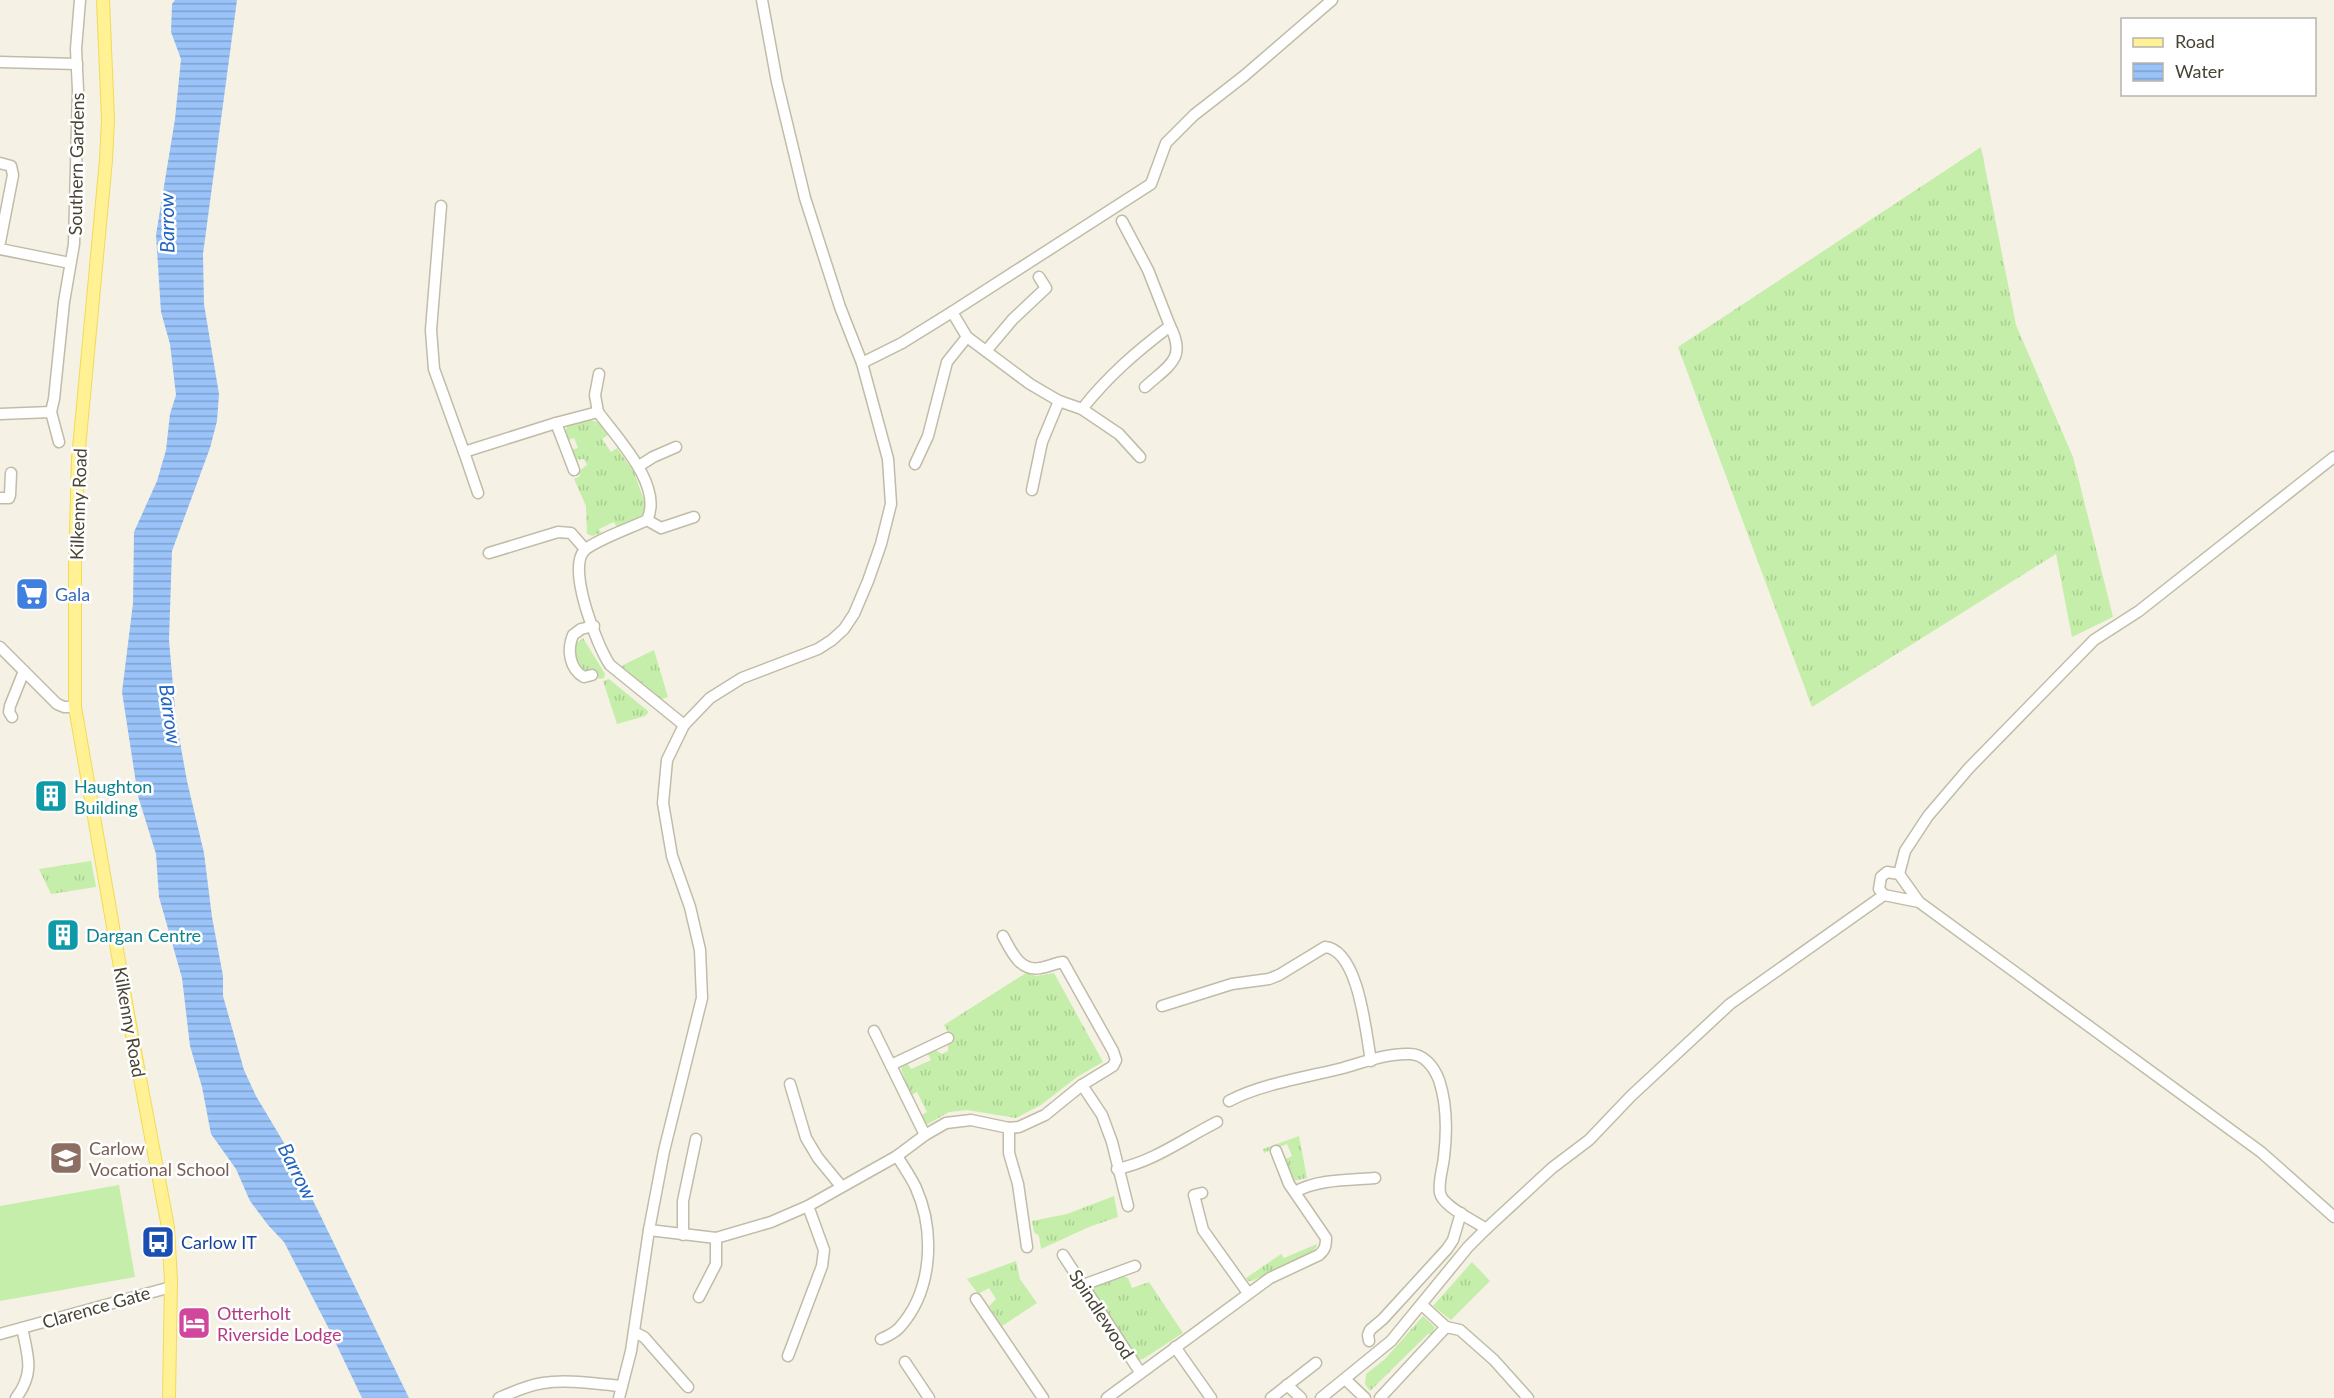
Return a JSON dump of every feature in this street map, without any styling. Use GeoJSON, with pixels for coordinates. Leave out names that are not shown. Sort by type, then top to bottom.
{"type":"FeatureCollection","features":[{"type":"Feature","properties":{"kind":"main road","name":"Kilkenny Road"},"geometry":{"type":"LineString","coordinates":[[103,0],[108,119],[78,459],[75,707],[167,1223],[171,1287],[169,1398]]}},
{"type":"Feature","properties":{"kind":"street","name":"Southern Gardens"},"geometry":{"type":"LineString","coordinates":[[59,442],[51,412],[64,302],[74,244],[78,90],[75,49],[80,0]]}},
{"type":"Feature","properties":{"kind":"street"},"geometry":{"type":"LineString","coordinates":[[619,1398],[634,1332],[664,1149],[702,998],[700,950],[690,907],[672,856],[663,803],[667,760],[684,725],[696,711],[725,687],[742,678],[802,656],[832,640],[844,629],[854,614],[881,544],[891,504],[888,459],[862,363],[840,307],[805,198],[777,82],[762,0]]}},
{"type":"Feature","properties":{"kind":"street"},"geometry":{"type":"LineString","coordinates":[[862,363],[902,343],[1151,184],[1166,143],[1194,115],[1244,76],[1332,0]]}},
{"type":"Feature","properties":{"kind":"street"},"geometry":{"type":"LineString","coordinates":[[0,62],[77,64]]}},
{"type":"Feature","properties":{"kind":"street"},"geometry":{"type":"LineString","coordinates":[[0,163],[10,166],[13,175],[0,242]]}},
{"type":"Feature","properties":{"kind":"street"},"geometry":{"type":"LineString","coordinates":[[441,206],[431,330],[434,369],[478,493]]}},
{"type":"Feature","properties":{"kind":"street"},"geometry":{"type":"LineString","coordinates":[[1122,220],[1148,270],[1179,346],[1170,364],[1145,387]]}},
{"type":"Feature","properties":{"kind":"street","name":"Southern Gardens"},"geometry":{"type":"LineString","coordinates":[[0,249],[70,263]]}},
{"type":"Feature","properties":{"kind":"street"},"geometry":{"type":"LineString","coordinates":[[986,351],[1013,319],[1046,288],[1039,277]]}},
{"type":"Feature","properties":{"kind":"street"},"geometry":{"type":"LineString","coordinates":[[952,312],[967,337],[1030,384],[1059,401],[1082,409],[1119,434],[1140,457]]}},
{"type":"Feature","properties":{"kind":"street"},"geometry":{"type":"LineString","coordinates":[[1082,409],[1126,360],[1170,326]]}},
{"type":"Feature","properties":{"kind":"street"},"geometry":{"type":"LineString","coordinates":[[915,464],[928,436],[947,362],[967,337]]}},
{"type":"Feature","properties":{"kind":"street"},"geometry":{"type":"LineString","coordinates":[[599,374],[595,395],[598,412],[639,466],[648,486],[651,514],[647,520],[585,549],[578,560],[579,582],[602,653],[610,665],[684,725]]}},
{"type":"Feature","properties":{"kind":"street"},"geometry":{"type":"LineString","coordinates":[[1032,490],[1042,442],[1059,401]]}},
{"type":"Feature","properties":{"kind":"street"},"geometry":{"type":"LineString","coordinates":[[0,414],[51,412]]}},
{"type":"Feature","properties":{"kind":"street"},"geometry":{"type":"LineString","coordinates":[[464,452],[598,412]]}},
{"type":"Feature","properties":{"kind":"street"},"geometry":{"type":"LineString","coordinates":[[556,423],[574,470]]}},
{"type":"Feature","properties":{"kind":"street"},"geometry":{"type":"LineString","coordinates":[[639,466],[676,447]]}},
{"type":"Feature","properties":{"kind":"street"},"geometry":{"type":"LineString","coordinates":[[1321,1398],[1391,1341],[1468,1247],[1486,1229],[1552,1168],[1589,1140],[1631,1096],[1730,1004],[1889,896],[1902,892],[1901,877],[1905,851],[1928,816],[1969,768],[2087,647],[2139,611],[2334,457]]}},
{"type":"Feature","properties":{"kind":"street"},"geometry":{"type":"LineString","coordinates":[[0,498],[9,498],[11,473]]}},
{"type":"Feature","properties":{"kind":"street"},"geometry":{"type":"LineString","coordinates":[[647,520],[661,528],[694,517]]}},
{"type":"Feature","properties":{"kind":"street"},"geometry":{"type":"LineString","coordinates":[[489,553],[558,532],[571,533],[585,549]]}},
{"type":"Feature","properties":{"kind":"street"},"geometry":{"type":"LineString","coordinates":[[592,675],[584,676],[576,671],[569,650],[573,635],[581,629],[594,626]]}},
{"type":"Feature","properties":{"kind":"street"},"geometry":{"type":"LineString","coordinates":[[0,647],[57,704],[64,707],[75,707]]}},
{"type":"Feature","properties":{"kind":"street"},"geometry":{"type":"LineString","coordinates":[[12,717],[9,712],[10,706],[24,670]]}},
{"type":"Feature","properties":{"kind":"street"},"geometry":{"type":"LineString","coordinates":[[1919,902],[1889,896],[1879,889],[1881,877],[1887,872],[1901,877],[1919,902],[2261,1152],[2334,1217]]}},
{"type":"Feature","properties":{"kind":"street"},"geometry":{"type":"LineString","coordinates":[[649,1230],[716,1238],[771,1222],[808,1206],[897,1156],[946,1123],[971,1120],[1010,1128],[1019,1127],[1045,1115],[1082,1085],[1113,1066],[1116,1060],[1113,1051],[1063,962],[1040,968],[1028,968],[1015,958],[1003,936]]}},
{"type":"Feature","properties":{"kind":"street"},"geometry":{"type":"LineString","coordinates":[[1161,1006],[1233,984],[1269,979],[1325,947],[1330,948],[1347,964],[1355,980],[1371,1061]]}},
{"type":"Feature","properties":{"kind":"street"},"geometry":{"type":"LineString","coordinates":[[874,1030],[925,1135]]}},
{"type":"Feature","properties":{"kind":"street"},"geometry":{"type":"LineString","coordinates":[[891,1065],[948,1038]]}},
{"type":"Feature","properties":{"kind":"street"},"geometry":{"type":"LineString","coordinates":[[1229,1101],[1252,1091],[1371,1061],[1412,1054],[1429,1062],[1436,1072],[1443,1092],[1445,1109],[1446,1134],[1440,1193],[1447,1204],[1486,1229]]}},
{"type":"Feature","properties":{"kind":"street"},"geometry":{"type":"LineString","coordinates":[[790,1084],[806,1138],[818,1158],[841,1186]]}},
{"type":"Feature","properties":{"kind":"street"},"geometry":{"type":"LineString","coordinates":[[1082,1085],[1102,1115],[1112,1142],[1128,1206]]}},
{"type":"Feature","properties":{"kind":"street"},"geometry":{"type":"LineString","coordinates":[[1117,1169],[1160,1153],[1217,1122]]}},
{"type":"Feature","properties":{"kind":"street"},"geometry":{"type":"LineString","coordinates":[[1010,1128],[1009,1153],[1018,1184],[1027,1247]]}},
{"type":"Feature","properties":{"kind":"street"},"geometry":{"type":"LineString","coordinates":[[683,1235],[683,1201],[696,1139]]}},
{"type":"Feature","properties":{"kind":"street","name":"Spindlewood"},"geometry":{"type":"LineString","coordinates":[[1107,1398],[1248,1293],[1270,1278],[1319,1255],[1326,1246],[1326,1238],[1322,1231],[1288,1184],[1276,1151]]}},
{"type":"Feature","properties":{"kind":"street"},"geometry":{"type":"LineString","coordinates":[[881,1339],[899,1329],[913,1309],[926,1274],[928,1252],[925,1215],[916,1188],[897,1156]]}},
{"type":"Feature","properties":{"kind":"street"},"geometry":{"type":"LineString","coordinates":[[1295,1192],[1302,1188],[1334,1182],[1375,1178]]}},
{"type":"Feature","properties":{"kind":"street"},"geometry":{"type":"LineString","coordinates":[[1202,1193],[1194,1195],[1203,1230],[1248,1293]]}},
{"type":"Feature","properties":{"kind":"street"},"geometry":{"type":"LineString","coordinates":[[788,1356],[822,1266],[824,1250],[808,1206]]}},
{"type":"Feature","properties":{"kind":"street"},"geometry":{"type":"LineString","coordinates":[[1369,1341],[1370,1330],[1394,1307],[1453,1240],[1461,1213]]}},
{"type":"Feature","properties":{"kind":"street"},"geometry":{"type":"LineString","coordinates":[[699,1297],[716,1264],[716,1238]]}},
{"type":"Feature","properties":{"kind":"street","name":"Spindlewood"},"geometry":{"type":"LineString","coordinates":[[1063,1255],[1140,1372]]}},
{"type":"Feature","properties":{"kind":"street"},"geometry":{"type":"LineString","coordinates":[[1083,1285],[1135,1266]]}},
{"type":"Feature","properties":{"kind":"street","name":"Clarence Gate"},"geometry":{"type":"LineString","coordinates":[[0,1334],[171,1287]]}},
{"type":"Feature","properties":{"kind":"street"},"geometry":{"type":"LineString","coordinates":[[976,1299],[1043,1398]]}},
{"type":"Feature","properties":{"kind":"street"},"geometry":{"type":"LineString","coordinates":[[1422,1305],[1446,1327],[1460,1330],[1494,1360],[1528,1398]]}},
{"type":"Feature","properties":{"kind":"street"},"geometry":{"type":"LineString","coordinates":[[1380,1398],[1446,1327]]}},
{"type":"Feature","properties":{"kind":"street","name":"Clarence Gate"},"geometry":{"type":"LineString","coordinates":[[16,1398],[24,1388],[30,1363],[22,1328]]}},
{"type":"Feature","properties":{"kind":"street"},"geometry":{"type":"LineString","coordinates":[[634,1332],[644,1336],[688,1387]]}},
{"type":"Feature","properties":{"kind":"street"},"geometry":{"type":"LineString","coordinates":[[1175,1347],[1211,1398]]}},
{"type":"Feature","properties":{"kind":"street"},"geometry":{"type":"LineString","coordinates":[[905,1362],[929,1398]]}},
{"type":"Feature","properties":{"kind":"street"},"geometry":{"type":"LineString","coordinates":[[1271,1398],[1316,1363]]}},
{"type":"Feature","properties":{"kind":"street"},"geometry":{"type":"LineString","coordinates":[[1345,1379],[1365,1398]]}},
{"type":"Feature","properties":{"kind":"street"},"geometry":{"type":"LineString","coordinates":[[499,1398],[545,1382],[622,1386]]}},
{"type":"Feature","properties":{"kind":"street"},"geometry":{"type":"LineString","coordinates":[[1287,1385],[1301,1398]]}},
{"type":"Feature","properties":{"kind":"green space"},"geometry":{"type":"Polygon","coordinates":[[[1981,147],[2016,325],[2073,457],[2113,617],[2072,637],[2056,554],[1812,707],[1678,347],[1981,147]]]}},
{"type":"Feature","properties":{"kind":"green space"},"geometry":{"type":"Polygon","coordinates":[[[589,420],[598,422],[608,435],[602,439],[611,452],[617,448],[634,472],[647,509],[640,517],[618,529],[614,522],[599,529],[601,533],[592,536],[587,534],[586,506],[574,479],[580,476],[579,471],[587,465],[584,459],[576,460],[571,450],[578,448],[574,438],[568,440],[565,434],[567,426],[589,420]]]}},
{"type":"Feature","properties":{"kind":"green space"},"geometry":{"type":"Polygon","coordinates":[[[583,638],[605,674],[604,678],[599,679],[595,670],[583,673],[579,668],[574,645],[583,638]]]}},
{"type":"Feature","properties":{"kind":"green space"},"geometry":{"type":"Polygon","coordinates":[[[654,650],[668,697],[662,699],[621,666],[654,650]]]}},
{"type":"Feature","properties":{"kind":"green space"},"geometry":{"type":"Polygon","coordinates":[[[609,679],[648,713],[645,716],[617,724],[603,681],[609,679]]]}},
{"type":"Feature","properties":{"kind":"green space"},"geometry":{"type":"Polygon","coordinates":[[[91,861],[96,887],[51,894],[39,869],[91,861]]]}},
{"type":"Feature","properties":{"kind":"green space"},"geometry":{"type":"Polygon","coordinates":[[[1026,973],[1036,976],[1054,973],[1103,1062],[1077,1077],[1041,1105],[1016,1118],[967,1110],[949,1112],[926,1125],[920,1116],[927,1112],[917,1092],[910,1096],[901,1068],[907,1063],[911,1069],[931,1060],[927,1052],[935,1050],[942,1054],[948,1051],[948,1043],[952,1039],[944,1025],[1026,973]]]}},
{"type":"Feature","properties":{"kind":"green space"},"geometry":{"type":"Polygon","coordinates":[[[1299,1136],[1307,1178],[1293,1181],[1285,1164],[1286,1159],[1292,1156],[1287,1144],[1264,1153],[1263,1149],[1299,1136]]]}},
{"type":"Feature","properties":{"kind":"green space"},"geometry":{"type":"Polygon","coordinates":[[[119,1185],[135,1277],[0,1301],[0,1206],[119,1185]]]}},
{"type":"Feature","properties":{"kind":"green space"},"geometry":{"type":"Polygon","coordinates":[[[1114,1196],[1118,1217],[1089,1227],[1041,1249],[1039,1236],[1034,1232],[1032,1221],[1067,1214],[1114,1196]]]}},
{"type":"Feature","properties":{"kind":"green space"},"geometry":{"type":"Polygon","coordinates":[[[1317,1244],[1311,1252],[1252,1281],[1246,1278],[1281,1254],[1284,1258],[1317,1244]]]}},
{"type":"Feature","properties":{"kind":"green space"},"geometry":{"type":"Polygon","coordinates":[[[1016,1261],[1020,1279],[1037,1303],[1002,1326],[989,1306],[996,1299],[989,1288],[978,1294],[967,1279],[1016,1261]]]}},
{"type":"Feature","properties":{"kind":"green space"},"geometry":{"type":"Polygon","coordinates":[[[1472,1262],[1490,1281],[1451,1320],[1433,1306],[1472,1262]]]}},
{"type":"Feature","properties":{"kind":"green space"},"geometry":{"type":"Polygon","coordinates":[[[1122,1276],[1128,1278],[1132,1288],[1149,1282],[1183,1333],[1143,1359],[1137,1360],[1093,1292],[1094,1286],[1122,1276]]]}},
{"type":"Feature","properties":{"kind":"green space"},"geometry":{"type":"Polygon","coordinates":[[[1423,1316],[1435,1327],[1432,1334],[1428,1334],[1370,1391],[1365,1384],[1366,1374],[1385,1359],[1423,1316]]]}},
{"type":"Feature","properties":{"kind":"water","name":"Barrow"},"geometry":{"type":"Polygon","coordinates":[[[175,0],[237,0],[203,254],[204,304],[219,394],[217,421],[210,448],[172,551],[169,640],[176,720],[187,781],[204,853],[212,917],[223,976],[223,996],[244,1070],[256,1096],[290,1153],[409,1398],[362,1398],[284,1242],[250,1201],[236,1169],[211,1134],[202,1087],[190,1046],[182,978],[159,897],[156,854],[138,796],[122,692],[133,603],[134,532],[157,481],[166,450],[170,414],[176,395],[170,344],[161,312],[156,235],[175,119],[181,59],[171,32],[172,4],[175,0]]]}},
{"type":"Feature","properties":{"kind":"place","name":"Gala"},"geometry":{"type":"Point","coordinates":[32,594]}},
{"type":"Feature","properties":{"kind":"place","name":"Haughton Building"},"geometry":{"type":"Point","coordinates":[51,796]}},
{"type":"Feature","properties":{"kind":"place","name":"Dargan Centre"},"geometry":{"type":"Point","coordinates":[63,935]}},
{"type":"Feature","properties":{"kind":"place","name":"Carlow Vocational School"},"geometry":{"type":"Point","coordinates":[66,1158]}},
{"type":"Feature","properties":{"kind":"place","name":"Carlow IT"},"geometry":{"type":"Point","coordinates":[158,1242]}},
{"type":"Feature","properties":{"kind":"place","name":"Otterholt Riverside Lodge"},"geometry":{"type":"Point","coordinates":[194,1323]}}]}
